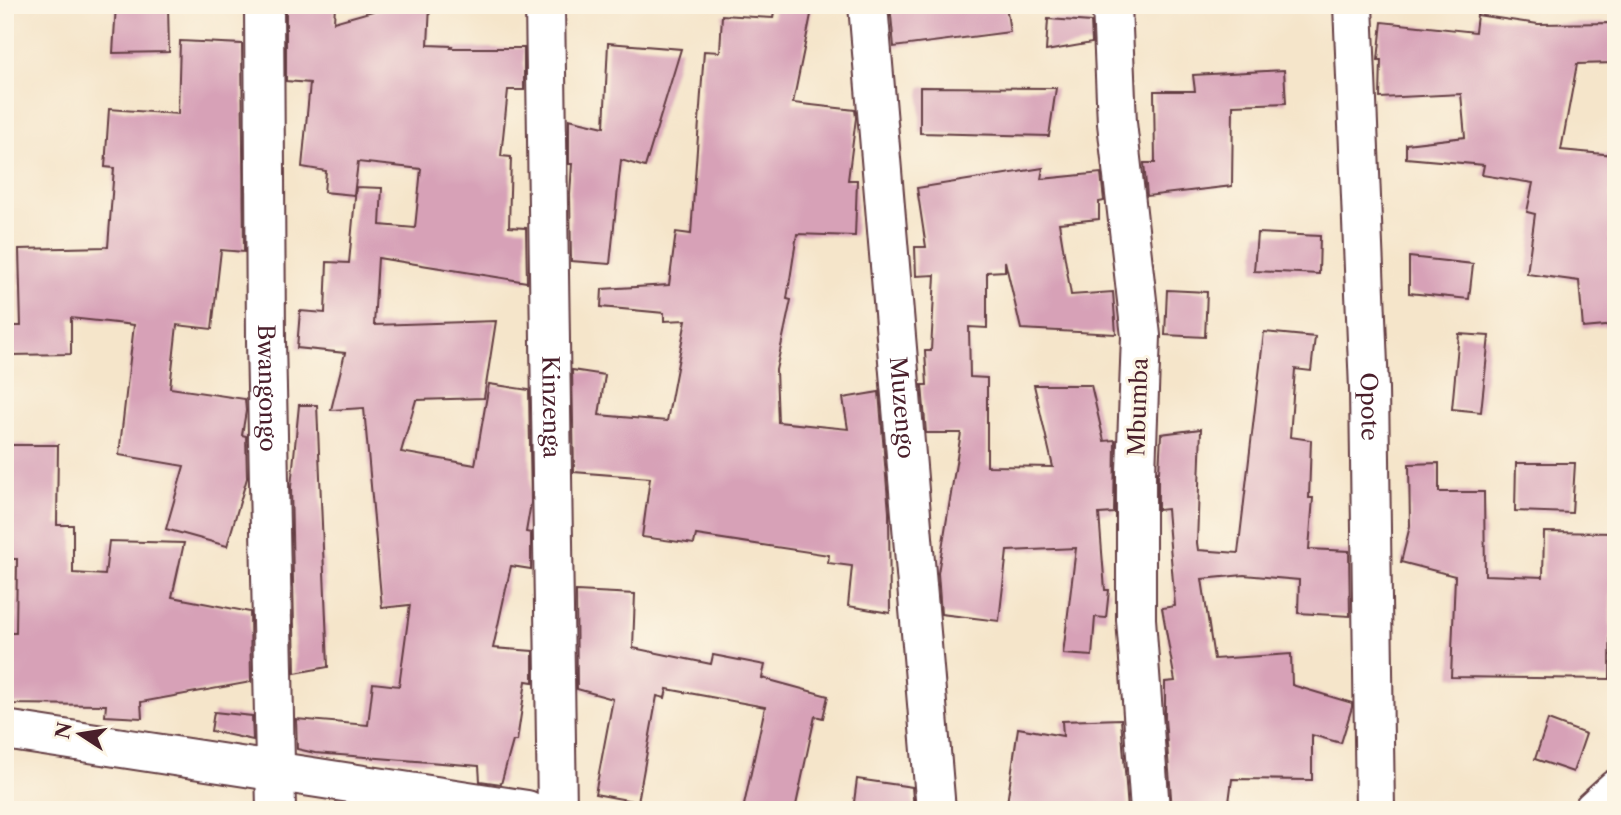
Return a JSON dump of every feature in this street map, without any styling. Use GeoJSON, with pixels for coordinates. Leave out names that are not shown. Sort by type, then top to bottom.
{"type":"FeatureCollection","features":[{"type":"Feature","properties":{"kind":"street","name":"Bwangongo"},"geometry":{"type":"LineString","coordinates":[[264,5],[265,341],[276,810]]}},
{"type":"Feature","properties":{"kind":"street","name":"Kinzenga"},"geometry":{"type":"LineString","coordinates":[[545,5],[557,810]]}},
{"type":"Feature","properties":{"kind":"street","name":"Muzengo"},"geometry":{"type":"LineString","coordinates":[[869,5],[936,810]]}},
{"type":"Feature","properties":{"kind":"street","name":"Mbumba"},"geometry":{"type":"LineString","coordinates":[[1112,5],[1117,123],[1141,336],[1136,472],[1136,619],[1150,810]]}},
{"type":"Feature","properties":{"kind":"street","name":"Opote"},"geometry":{"type":"LineString","coordinates":[[1353,5],[1369,389],[1375,810]]}},
{"type":"Feature","properties":{"kind":"street"},"geometry":{"type":"LineString","coordinates":[[5,730],[527,810]]}},
{"type":"Feature","properties":{"kind":"street"},"geometry":{"type":"LineString","coordinates":[[1593,810],[1616,789]]}},
{"type":"Feature","properties":{"kind":"building"},"geometry":{"type":"Polygon","coordinates":[[[116,5],[168,5],[169,52],[113,53],[116,5]]]}},
{"type":"Feature","properties":{"kind":"building"},"geometry":{"type":"Polygon","coordinates":[[[286,5],[335,5],[334,22],[394,5],[430,5],[428,45],[452,46],[451,48],[524,48],[524,90],[508,90],[501,156],[511,157],[509,227],[526,228],[527,282],[378,258],[374,325],[496,321],[484,398],[416,400],[401,452],[475,465],[489,384],[529,390],[531,503],[526,532],[531,533],[531,569],[511,566],[493,648],[533,651],[533,682],[526,681],[517,741],[513,741],[501,784],[480,781],[479,766],[315,753],[297,749],[296,719],[368,725],[373,683],[399,686],[410,605],[382,608],[364,408],[331,410],[345,353],[297,348],[300,311],[325,313],[327,262],[349,263],[356,187],[382,188],[380,225],[415,228],[421,169],[358,162],[354,195],[324,192],[326,171],[302,167],[310,83],[286,81],[286,5]]]}},
{"type":"Feature","properties":{"kind":"building"},"geometry":{"type":"Polygon","coordinates":[[[775,5],[813,5],[793,103],[855,110],[848,180],[857,180],[855,236],[797,234],[787,299],[791,300],[776,370],[778,422],[848,429],[843,398],[879,392],[889,512],[890,613],[848,606],[852,566],[828,563],[829,555],[696,535],[694,544],[642,537],[650,478],[574,472],[572,370],[605,375],[599,415],[667,421],[686,320],[664,321],[664,313],[601,307],[602,289],[669,285],[676,232],[691,234],[704,51],[720,52],[722,15],[773,18],[775,5]]]}},
{"type":"Feature","properties":{"kind":"building"},"geometry":{"type":"Polygon","coordinates":[[[890,5],[1006,5],[1010,32],[894,47],[890,5]]]}},
{"type":"Feature","properties":{"kind":"building"},"geometry":{"type":"Polygon","coordinates":[[[1477,15],[1538,24],[1613,23],[1614,63],[1577,64],[1561,150],[1614,155],[1610,198],[1616,199],[1616,205],[1609,238],[1616,239],[1616,325],[1583,328],[1579,281],[1527,274],[1535,214],[1527,212],[1533,183],[1482,175],[1484,165],[1406,158],[1406,144],[1465,137],[1461,94],[1380,98],[1381,60],[1378,60],[1382,22],[1475,32],[1477,15]]]}},
{"type":"Feature","properties":{"kind":"building"},"geometry":{"type":"Polygon","coordinates":[[[1048,19],[1091,22],[1092,43],[1046,51],[1048,19]]]}},
{"type":"Feature","properties":{"kind":"building"},"geometry":{"type":"Polygon","coordinates":[[[180,41],[242,44],[244,252],[221,250],[212,329],[177,325],[170,388],[245,399],[242,435],[246,436],[247,478],[227,546],[166,529],[184,466],[119,455],[134,325],[71,318],[71,354],[10,355],[10,326],[21,326],[19,249],[108,247],[114,168],[105,167],[109,109],[178,114],[180,41]]]}},
{"type":"Feature","properties":{"kind":"building"},"geometry":{"type":"Polygon","coordinates":[[[608,43],[681,49],[645,167],[621,160],[610,264],[571,261],[572,164],[569,164],[569,119],[604,127],[608,43]]]}},
{"type":"Feature","properties":{"kind":"building"},"geometry":{"type":"Polygon","coordinates":[[[1284,70],[1286,103],[1233,105],[1232,186],[1147,196],[1144,163],[1155,163],[1154,91],[1195,91],[1193,75],[1284,70]]]}},
{"type":"Feature","properties":{"kind":"building"},"geometry":{"type":"Polygon","coordinates":[[[920,87],[1056,88],[1049,136],[920,133],[920,87]]]}},
{"type":"Feature","properties":{"kind":"building"},"geometry":{"type":"Polygon","coordinates":[[[1043,168],[1041,179],[1101,173],[1104,201],[1099,202],[1099,219],[1059,223],[1071,295],[1113,292],[1116,334],[1021,329],[1005,261],[1005,271],[987,272],[987,328],[969,327],[970,377],[987,378],[987,466],[1053,467],[1034,385],[1091,385],[1104,441],[1115,440],[1114,513],[1099,514],[1105,590],[1109,590],[1106,618],[1095,617],[1092,656],[1063,654],[1076,548],[1007,551],[999,621],[941,614],[938,573],[961,433],[926,433],[922,385],[927,385],[925,351],[931,351],[935,275],[916,276],[915,247],[926,247],[917,188],[1043,168]]]}},
{"type":"Feature","properties":{"kind":"building"},"geometry":{"type":"Polygon","coordinates":[[[1257,233],[1320,236],[1319,274],[1254,271],[1257,233]]]}},
{"type":"Feature","properties":{"kind":"building"},"geometry":{"type":"Polygon","coordinates":[[[1409,257],[1473,264],[1469,299],[1409,293],[1409,257]]]}},
{"type":"Feature","properties":{"kind":"building"},"geometry":{"type":"Polygon","coordinates":[[[1167,290],[1207,292],[1205,337],[1165,335],[1167,290]]]}},
{"type":"Feature","properties":{"kind":"building"},"geometry":{"type":"Polygon","coordinates":[[[1264,332],[1315,337],[1311,371],[1295,369],[1290,437],[1311,440],[1309,498],[1313,498],[1309,549],[1349,551],[1350,616],[1298,613],[1299,580],[1244,575],[1202,579],[1214,659],[1291,654],[1292,685],[1352,703],[1352,707],[1341,743],[1312,735],[1312,780],[1232,779],[1228,810],[1172,810],[1165,682],[1175,681],[1162,608],[1175,606],[1167,509],[1158,510],[1161,434],[1201,429],[1198,550],[1238,553],[1264,332]]]}},
{"type":"Feature","properties":{"kind":"building"},"geometry":{"type":"Polygon","coordinates":[[[1459,334],[1489,336],[1481,412],[1452,409],[1459,334]]]}},
{"type":"Feature","properties":{"kind":"building"},"geometry":{"type":"Polygon","coordinates":[[[299,405],[317,405],[328,667],[295,673],[291,487],[299,405]]]}},
{"type":"Feature","properties":{"kind":"building"},"geometry":{"type":"Polygon","coordinates":[[[5,445],[58,445],[57,525],[73,525],[73,573],[105,575],[109,541],[184,543],[172,597],[250,612],[251,682],[141,702],[142,718],[105,716],[106,705],[5,704],[5,633],[16,633],[17,559],[5,559],[5,445]]]}},
{"type":"Feature","properties":{"kind":"building"},"geometry":{"type":"Polygon","coordinates":[[[1439,463],[1439,492],[1484,492],[1485,575],[1543,577],[1544,532],[1616,533],[1616,570],[1611,570],[1610,679],[1451,677],[1455,576],[1401,562],[1410,526],[1409,464],[1439,463]]]}},
{"type":"Feature","properties":{"kind":"building"},"geometry":{"type":"Polygon","coordinates":[[[1516,463],[1575,463],[1572,513],[1515,511],[1516,463]]]}},
{"type":"Feature","properties":{"kind":"building"},"geometry":{"type":"Polygon","coordinates":[[[576,591],[635,594],[633,648],[711,664],[713,655],[765,665],[762,678],[828,696],[823,718],[815,716],[795,810],[743,810],[765,707],[667,689],[665,698],[657,696],[638,802],[595,794],[613,699],[577,689],[576,591]]]}},
{"type":"Feature","properties":{"kind":"building"},"geometry":{"type":"Polygon","coordinates":[[[214,712],[252,716],[253,740],[211,731],[214,712]]]}},
{"type":"Feature","properties":{"kind":"building"},"geometry":{"type":"Polygon","coordinates":[[[1121,719],[1128,810],[1006,810],[1018,728],[1063,736],[1062,721],[1121,719]]]}},
{"type":"Feature","properties":{"kind":"building"},"geometry":{"type":"Polygon","coordinates":[[[1548,720],[1586,734],[1573,772],[1535,759],[1548,720]]]}},
{"type":"Feature","properties":{"kind":"building"},"geometry":{"type":"Polygon","coordinates":[[[857,779],[912,787],[914,810],[853,810],[857,779]]]}}]}
